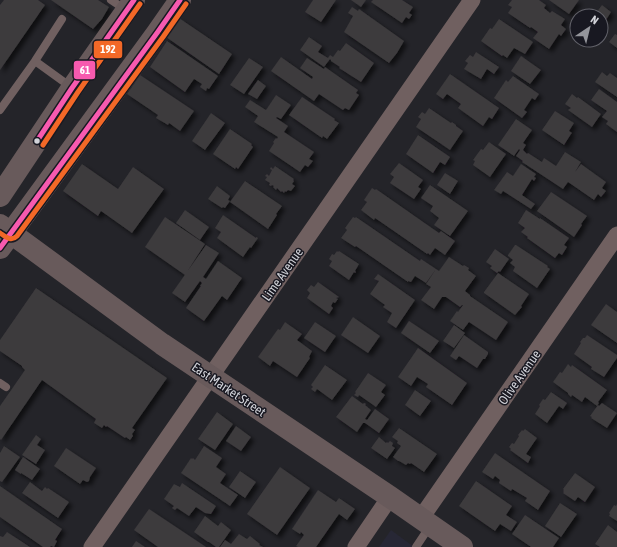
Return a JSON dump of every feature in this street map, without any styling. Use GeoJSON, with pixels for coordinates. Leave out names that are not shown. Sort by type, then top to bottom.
{"type":"FeatureCollection","features":[{"type":"Feature","properties":{"kind":"street"},"geometry":{"type":"LineString","coordinates":[[4,235],[157,33],[180,0]]}},
{"type":"Feature","properties":{"kind":"street","name":"Lime Avenue"},"geometry":{"type":"LineString","coordinates":[[92,547],[472,0]]}},
{"type":"Feature","properties":{"kind":"street"},"geometry":{"type":"LineString","coordinates":[[0,196],[72,88],[124,3]]}},
{"type":"Feature","properties":{"kind":"street","name":"East Market Street"},"geometry":{"type":"LineString","coordinates":[[4,235],[462,547]]}},
{"type":"Feature","properties":{"kind":"street","name":"Olive Avenue"},"geometry":{"type":"LineString","coordinates":[[426,522],[617,235]]}},
{"type":"Feature","properties":{"kind":"street"},"geometry":{"type":"LineString","coordinates":[[356,547],[390,497]]}},
{"type":"Feature","properties":{"kind":"lane"},"geometry":{"type":"LineString","coordinates":[[0,110],[35,61],[62,19]]}},
{"type":"Feature","properties":{"kind":"lane"},"geometry":{"type":"LineString","coordinates":[[35,61],[72,88]]}},
{"type":"Feature","properties":{"kind":"lane"},"geometry":{"type":"LineString","coordinates":[[416,547],[426,522]]}},
{"type":"Feature","properties":{"kind":"shaded area"},"geometry":{"type":"Polygon","coordinates":[[[391,530],[414,547],[379,547],[391,530]]]}},
{"type":"Feature","properties":{"kind":"building"},"geometry":{"type":"Polygon","coordinates":[[[4,0],[38,0],[45,5],[0,70],[0,5],[4,0]]]}},
{"type":"Feature","properties":{"kind":"building"},"geometry":{"type":"Polygon","coordinates":[[[51,0],[98,0],[109,7],[102,19],[93,29],[51,0]]]}},
{"type":"Feature","properties":{"kind":"building"},"geometry":{"type":"Polygon","coordinates":[[[313,0],[336,0],[321,22],[305,12],[313,0]]]}},
{"type":"Feature","properties":{"kind":"building"},"geometry":{"type":"Polygon","coordinates":[[[351,0],[366,0],[361,7],[351,0]]]}},
{"type":"Feature","properties":{"kind":"building"},"geometry":{"type":"Polygon","coordinates":[[[373,0],[402,0],[413,7],[409,13],[412,15],[409,19],[406,17],[402,23],[371,2],[373,0]]]}},
{"type":"Feature","properties":{"kind":"building"},"geometry":{"type":"Polygon","coordinates":[[[512,0],[539,0],[546,5],[544,8],[550,13],[552,11],[565,19],[561,25],[566,29],[561,36],[559,34],[549,49],[533,38],[538,32],[508,13],[512,7],[508,5],[512,0]]]}},
{"type":"Feature","properties":{"kind":"building"},"geometry":{"type":"Polygon","coordinates":[[[549,0],[579,0],[573,8],[569,8],[569,14],[549,0]]]}},
{"type":"Feature","properties":{"kind":"building"},"geometry":{"type":"Polygon","coordinates":[[[352,7],[358,11],[359,9],[404,41],[389,63],[344,32],[353,16],[348,13],[352,7]]]}},
{"type":"Feature","properties":{"kind":"building"},"geometry":{"type":"Polygon","coordinates":[[[179,18],[232,54],[219,74],[166,37],[179,18]]]}},
{"type":"Feature","properties":{"kind":"building"},"geometry":{"type":"Polygon","coordinates":[[[499,19],[533,42],[525,54],[514,48],[507,58],[481,41],[490,28],[492,29],[499,19]]]}},
{"type":"Feature","properties":{"kind":"building"},"geometry":{"type":"Polygon","coordinates":[[[615,34],[617,35],[617,48],[609,42],[615,34]]]}},
{"type":"Feature","properties":{"kind":"building"},"geometry":{"type":"Polygon","coordinates":[[[309,37],[322,46],[318,52],[328,58],[330,55],[333,57],[346,43],[374,63],[361,82],[339,68],[340,67],[330,59],[324,67],[300,50],[309,37]]]}},
{"type":"Feature","properties":{"kind":"building"},"geometry":{"type":"Polygon","coordinates":[[[167,41],[218,76],[209,89],[207,88],[206,91],[200,87],[202,84],[194,79],[185,92],[150,67],[167,41]]]}},
{"type":"Feature","properties":{"kind":"building"},"geometry":{"type":"Polygon","coordinates":[[[476,52],[499,67],[494,74],[487,69],[481,79],[464,69],[468,63],[465,61],[470,55],[473,57],[476,52]]]}},
{"type":"Feature","properties":{"kind":"building"},"geometry":{"type":"Polygon","coordinates":[[[521,56],[541,70],[530,84],[511,71],[521,56]]]}},
{"type":"Feature","properties":{"kind":"building"},"geometry":{"type":"Polygon","coordinates":[[[281,57],[312,79],[313,77],[300,68],[307,58],[324,69],[325,67],[358,90],[356,93],[359,95],[349,110],[345,108],[343,110],[319,94],[314,101],[271,71],[281,57]]]}},
{"type":"Feature","properties":{"kind":"building"},"geometry":{"type":"Polygon","coordinates":[[[249,58],[263,67],[244,94],[230,85],[249,58]]]}},
{"type":"Feature","properties":{"kind":"building"},"geometry":{"type":"Polygon","coordinates":[[[602,72],[607,76],[610,73],[617,78],[617,97],[595,82],[602,72]]]}},
{"type":"Feature","properties":{"kind":"building"},"geometry":{"type":"Polygon","coordinates":[[[450,74],[499,108],[492,119],[489,117],[483,126],[458,108],[461,104],[447,94],[443,99],[436,94],[450,74]]]}},
{"type":"Feature","properties":{"kind":"building"},"geometry":{"type":"Polygon","coordinates":[[[140,75],[194,111],[180,131],[169,123],[168,125],[156,118],[158,115],[127,94],[140,75]]]}},
{"type":"Feature","properties":{"kind":"building"},"geometry":{"type":"Polygon","coordinates":[[[513,76],[539,94],[535,100],[532,98],[524,110],[527,112],[522,118],[494,98],[506,80],[508,82],[513,76]]]}},
{"type":"Feature","properties":{"kind":"building"},"geometry":{"type":"Polygon","coordinates":[[[258,80],[266,86],[257,99],[248,94],[258,80]]]}},
{"type":"Feature","properties":{"kind":"building"},"geometry":{"type":"Polygon","coordinates":[[[599,89],[617,102],[617,132],[606,124],[608,121],[602,117],[607,111],[591,100],[599,89]]]}},
{"type":"Feature","properties":{"kind":"building"},"geometry":{"type":"Polygon","coordinates":[[[572,94],[601,114],[592,127],[568,110],[571,108],[565,104],[572,94]]]}},
{"type":"Feature","properties":{"kind":"building"},"geometry":{"type":"Polygon","coordinates":[[[276,95],[291,105],[281,119],[276,118],[288,126],[284,132],[314,152],[309,159],[313,161],[308,167],[305,165],[300,172],[269,151],[274,143],[273,142],[278,137],[254,122],[258,116],[245,107],[250,100],[266,110],[276,95]]]}},
{"type":"Feature","properties":{"kind":"building"},"geometry":{"type":"Polygon","coordinates":[[[302,97],[339,123],[327,139],[323,136],[322,138],[289,115],[302,97]]]}},
{"type":"Feature","properties":{"kind":"building"},"geometry":{"type":"Polygon","coordinates":[[[429,108],[451,123],[452,122],[463,131],[450,150],[416,127],[421,119],[418,117],[422,112],[425,114],[429,108]]]}},
{"type":"Feature","properties":{"kind":"building"},"geometry":{"type":"Polygon","coordinates":[[[555,111],[574,123],[569,131],[572,133],[564,145],[542,130],[555,111]]]}},
{"type":"Feature","properties":{"kind":"building"},"geometry":{"type":"Polygon","coordinates":[[[211,113],[225,123],[205,150],[192,141],[211,113]]]}},
{"type":"Feature","properties":{"kind":"building"},"geometry":{"type":"Polygon","coordinates":[[[516,119],[532,130],[523,143],[526,145],[523,150],[527,154],[528,153],[542,162],[544,158],[556,166],[565,152],[581,162],[575,172],[581,164],[606,182],[602,188],[606,191],[601,197],[598,194],[594,200],[568,182],[563,189],[522,162],[523,161],[516,156],[520,150],[519,149],[514,156],[498,145],[516,119]]]}},
{"type":"Feature","properties":{"kind":"building"},"geometry":{"type":"Polygon","coordinates":[[[230,129],[252,144],[251,145],[253,147],[238,169],[236,167],[235,169],[213,154],[230,129]]]}},
{"type":"Feature","properties":{"kind":"building"},"geometry":{"type":"Polygon","coordinates":[[[418,135],[450,157],[445,165],[440,162],[433,173],[406,154],[418,135]]]}},
{"type":"Feature","properties":{"kind":"building"},"geometry":{"type":"Polygon","coordinates":[[[489,142],[506,154],[490,177],[473,165],[475,161],[473,160],[481,149],[483,150],[489,142]]]}},
{"type":"Feature","properties":{"kind":"building"},"geometry":{"type":"Polygon","coordinates":[[[399,163],[423,180],[418,187],[421,189],[414,199],[390,183],[394,177],[390,174],[399,163]]]}},
{"type":"Feature","properties":{"kind":"building"},"geometry":{"type":"Polygon","coordinates":[[[82,164],[118,189],[133,167],[164,189],[132,233],[101,211],[98,216],[63,191],[82,164]]]}},
{"type":"Feature","properties":{"kind":"building"},"geometry":{"type":"Polygon","coordinates":[[[521,164],[536,174],[534,181],[532,179],[522,195],[535,204],[531,209],[503,191],[501,194],[494,190],[507,172],[513,176],[521,164]]]}},
{"type":"Feature","properties":{"kind":"building"},"geometry":{"type":"Polygon","coordinates":[[[275,166],[294,179],[292,184],[295,186],[291,191],[288,190],[284,193],[277,188],[276,190],[273,187],[274,186],[269,185],[270,183],[265,180],[267,177],[265,176],[267,174],[269,176],[272,170],[270,169],[271,167],[273,169],[275,166]]]}},
{"type":"Feature","properties":{"kind":"building"},"geometry":{"type":"Polygon","coordinates":[[[445,173],[458,181],[450,194],[437,185],[445,173]]]}},
{"type":"Feature","properties":{"kind":"building"},"geometry":{"type":"Polygon","coordinates":[[[245,181],[282,206],[268,229],[230,202],[245,181]]]}},
{"type":"Feature","properties":{"kind":"building"},"geometry":{"type":"Polygon","coordinates":[[[430,185],[468,211],[450,236],[434,225],[439,218],[430,211],[433,206],[421,198],[430,185]]]}},
{"type":"Feature","properties":{"kind":"building"},"geometry":{"type":"Polygon","coordinates":[[[217,186],[230,196],[228,200],[230,201],[225,208],[222,208],[208,199],[217,186]]]}},
{"type":"Feature","properties":{"kind":"building"},"geometry":{"type":"Polygon","coordinates":[[[372,188],[375,190],[376,189],[439,233],[441,231],[455,241],[445,255],[435,248],[430,255],[428,253],[427,254],[361,210],[367,202],[364,200],[372,188]]]}},
{"type":"Feature","properties":{"kind":"building"},"geometry":{"type":"Polygon","coordinates":[[[551,192],[587,216],[574,237],[537,211],[551,192]]]}},
{"type":"Feature","properties":{"kind":"building"},"geometry":{"type":"Polygon","coordinates":[[[185,210],[209,227],[200,240],[176,223],[185,210]]]}},
{"type":"Feature","properties":{"kind":"building"},"geometry":{"type":"Polygon","coordinates":[[[526,210],[569,238],[564,245],[567,247],[562,255],[559,253],[555,258],[521,232],[525,228],[518,223],[526,210]]]}},
{"type":"Feature","properties":{"kind":"building"},"geometry":{"type":"Polygon","coordinates":[[[223,215],[258,238],[243,257],[217,238],[221,232],[215,228],[223,215]]]}},
{"type":"Feature","properties":{"kind":"building"},"geometry":{"type":"Polygon","coordinates":[[[165,217],[205,244],[185,275],[145,247],[165,217]]]}},
{"type":"Feature","properties":{"kind":"building"},"geometry":{"type":"Polygon","coordinates":[[[353,217],[356,217],[420,261],[421,259],[436,269],[426,283],[415,276],[411,282],[408,282],[356,246],[355,247],[341,238],[347,230],[345,228],[353,217]]]}},
{"type":"Feature","properties":{"kind":"building"},"geometry":{"type":"Polygon","coordinates":[[[206,245],[219,253],[203,277],[206,279],[218,261],[242,278],[227,300],[222,296],[204,321],[186,308],[201,286],[202,283],[200,281],[185,302],[172,293],[206,245]]]}},
{"type":"Feature","properties":{"kind":"building"},"geometry":{"type":"Polygon","coordinates":[[[515,245],[548,266],[547,267],[550,269],[537,288],[513,271],[515,267],[510,263],[513,260],[508,255],[515,245]]]}},
{"type":"Feature","properties":{"kind":"building"},"geometry":{"type":"Polygon","coordinates":[[[495,249],[509,259],[500,272],[499,271],[497,273],[490,268],[492,266],[486,262],[495,249]]]}},
{"type":"Feature","properties":{"kind":"building"},"geometry":{"type":"Polygon","coordinates":[[[337,251],[359,264],[355,271],[356,272],[354,272],[349,280],[329,266],[332,261],[329,259],[332,254],[334,255],[337,251]]]}},
{"type":"Feature","properties":{"kind":"building"},"geometry":{"type":"Polygon","coordinates":[[[449,257],[469,268],[468,270],[476,276],[465,291],[508,322],[496,340],[469,322],[463,330],[450,321],[463,305],[460,307],[446,297],[442,297],[434,309],[421,300],[431,287],[426,284],[436,269],[439,271],[449,257]]]}},
{"type":"Feature","properties":{"kind":"building"},"geometry":{"type":"Polygon","coordinates":[[[498,273],[529,294],[521,306],[522,307],[515,315],[484,293],[498,273]]]}},
{"type":"Feature","properties":{"kind":"building"},"geometry":{"type":"Polygon","coordinates":[[[378,274],[415,300],[396,328],[387,322],[392,313],[383,307],[385,305],[370,294],[379,281],[374,279],[378,274]]]}},
{"type":"Feature","properties":{"kind":"building"},"geometry":{"type":"Polygon","coordinates":[[[318,282],[339,297],[336,298],[338,299],[335,303],[333,302],[331,306],[333,308],[329,314],[307,298],[310,293],[307,290],[311,285],[314,287],[318,282]]]}},
{"type":"Feature","properties":{"kind":"building"},"geometry":{"type":"Polygon","coordinates":[[[36,288],[167,378],[132,428],[135,430],[130,440],[107,426],[106,427],[104,425],[102,428],[94,423],[96,419],[42,380],[1,440],[0,439],[0,406],[25,370],[22,366],[0,351],[0,340],[36,288]]]}},
{"type":"Feature","properties":{"kind":"building"},"geometry":{"type":"Polygon","coordinates":[[[606,304],[617,312],[617,343],[591,325],[606,304]]]}},
{"type":"Feature","properties":{"kind":"building"},"geometry":{"type":"Polygon","coordinates":[[[353,317],[380,336],[368,353],[341,335],[353,317]]]}},
{"type":"Feature","properties":{"kind":"building"},"geometry":{"type":"Polygon","coordinates":[[[409,321],[439,341],[430,353],[401,333],[409,321]]]}},
{"type":"Feature","properties":{"kind":"building"},"geometry":{"type":"Polygon","coordinates":[[[285,322],[302,334],[297,340],[312,351],[309,357],[310,358],[297,377],[273,361],[270,366],[258,357],[278,329],[280,330],[285,322]]]}},
{"type":"Feature","properties":{"kind":"building"},"geometry":{"type":"Polygon","coordinates":[[[315,322],[336,336],[325,352],[304,338],[315,322]]]}},
{"type":"Feature","properties":{"kind":"building"},"geometry":{"type":"Polygon","coordinates":[[[454,325],[465,333],[454,348],[443,341],[454,325]]]}},
{"type":"Feature","properties":{"kind":"building"},"geometry":{"type":"Polygon","coordinates":[[[464,335],[488,352],[485,359],[483,359],[477,368],[459,356],[456,360],[450,356],[464,335]]]}},
{"type":"Feature","properties":{"kind":"building"},"geometry":{"type":"Polygon","coordinates":[[[587,335],[617,355],[617,358],[604,377],[591,369],[592,367],[574,354],[581,343],[580,342],[587,335]]]}},
{"type":"Feature","properties":{"kind":"building"},"geometry":{"type":"Polygon","coordinates":[[[418,348],[467,383],[452,405],[426,387],[428,384],[417,377],[411,386],[398,377],[418,348]]]}},
{"type":"Feature","properties":{"kind":"building"},"geometry":{"type":"Polygon","coordinates":[[[568,364],[571,367],[572,365],[607,390],[598,402],[599,403],[597,406],[585,397],[582,402],[572,395],[571,397],[553,382],[568,364]]]}},
{"type":"Feature","properties":{"kind":"building"},"geometry":{"type":"Polygon","coordinates":[[[325,365],[347,380],[332,400],[317,389],[315,392],[311,389],[313,387],[311,385],[325,365]]]}},
{"type":"Feature","properties":{"kind":"building"},"geometry":{"type":"Polygon","coordinates":[[[368,373],[386,385],[381,392],[385,395],[376,407],[359,395],[358,397],[354,395],[368,373]]]}},
{"type":"Feature","properties":{"kind":"building"},"geometry":{"type":"Polygon","coordinates":[[[415,390],[431,401],[420,416],[405,405],[415,390]]]}},
{"type":"Feature","properties":{"kind":"building"},"geometry":{"type":"Polygon","coordinates":[[[551,392],[567,403],[563,409],[559,406],[547,423],[535,414],[543,399],[545,400],[551,392]]]}},
{"type":"Feature","properties":{"kind":"building"},"geometry":{"type":"Polygon","coordinates":[[[352,396],[363,404],[366,404],[365,405],[371,410],[365,419],[367,420],[375,409],[389,419],[379,433],[365,423],[363,423],[357,432],[336,417],[352,396]]]}},
{"type":"Feature","properties":{"kind":"building"},"geometry":{"type":"Polygon","coordinates":[[[602,403],[617,413],[607,428],[590,416],[598,405],[599,406],[602,403]]]}},
{"type":"Feature","properties":{"kind":"building"},"geometry":{"type":"Polygon","coordinates":[[[217,412],[233,424],[215,450],[198,439],[217,412]]]}},
{"type":"Feature","properties":{"kind":"building"},"geometry":{"type":"Polygon","coordinates":[[[236,426],[251,437],[241,451],[226,441],[236,426]]]}},
{"type":"Feature","properties":{"kind":"building"},"geometry":{"type":"Polygon","coordinates":[[[399,428],[437,454],[424,472],[411,463],[406,465],[393,457],[401,446],[397,443],[398,441],[392,437],[399,428]]]}},
{"type":"Feature","properties":{"kind":"building"},"geometry":{"type":"Polygon","coordinates":[[[525,429],[537,438],[526,454],[531,457],[528,463],[510,450],[511,449],[509,447],[512,443],[514,444],[519,436],[518,435],[525,429]]]}},
{"type":"Feature","properties":{"kind":"building"},"geometry":{"type":"Polygon","coordinates":[[[36,435],[41,439],[37,445],[45,450],[36,464],[22,455],[36,435]]]}},
{"type":"Feature","properties":{"kind":"building"},"geometry":{"type":"Polygon","coordinates":[[[379,437],[386,443],[390,441],[393,443],[392,446],[395,448],[387,459],[371,448],[379,437]]]}},
{"type":"Feature","properties":{"kind":"building"},"geometry":{"type":"Polygon","coordinates":[[[4,446],[20,457],[2,482],[0,481],[0,453],[4,446]]]}},
{"type":"Feature","properties":{"kind":"building"},"geometry":{"type":"Polygon","coordinates":[[[204,446],[222,458],[216,467],[226,474],[220,483],[238,495],[230,506],[181,473],[191,458],[195,460],[204,446]]]}},
{"type":"Feature","properties":{"kind":"building"},"geometry":{"type":"Polygon","coordinates":[[[66,448],[96,468],[89,481],[87,482],[83,480],[80,484],[54,466],[66,448]]]}},
{"type":"Feature","properties":{"kind":"building"},"geometry":{"type":"Polygon","coordinates":[[[495,453],[550,491],[538,510],[525,501],[527,498],[512,489],[511,491],[499,483],[500,480],[495,476],[493,479],[482,472],[495,453]]]}},
{"type":"Feature","properties":{"kind":"building"},"geometry":{"type":"Polygon","coordinates":[[[23,457],[40,469],[32,480],[15,470],[23,457]]]}},
{"type":"Feature","properties":{"kind":"building"},"geometry":{"type":"Polygon","coordinates":[[[280,467],[310,488],[277,535],[247,514],[280,467]]]}},
{"type":"Feature","properties":{"kind":"building"},"geometry":{"type":"Polygon","coordinates":[[[240,471],[256,482],[245,498],[229,487],[240,471]]]}},
{"type":"Feature","properties":{"kind":"building"},"geometry":{"type":"Polygon","coordinates":[[[575,473],[595,487],[585,502],[578,497],[575,501],[563,493],[563,489],[575,473]]]}},
{"type":"Feature","properties":{"kind":"building"},"geometry":{"type":"Polygon","coordinates":[[[476,481],[512,506],[506,515],[517,522],[511,531],[500,524],[495,531],[459,506],[476,481]]]}},
{"type":"Feature","properties":{"kind":"building"},"geometry":{"type":"Polygon","coordinates":[[[30,482],[42,491],[45,487],[47,489],[48,488],[69,502],[58,518],[22,493],[30,482]]]}},
{"type":"Feature","properties":{"kind":"building"},"geometry":{"type":"Polygon","coordinates":[[[182,483],[216,506],[211,514],[205,513],[196,507],[189,516],[177,508],[175,510],[172,508],[174,506],[164,499],[174,484],[180,487],[182,483]]]}},
{"type":"Feature","properties":{"kind":"building"},"geometry":{"type":"Polygon","coordinates":[[[0,486],[62,529],[55,540],[57,541],[54,547],[43,547],[0,517],[0,486]]]}},
{"type":"Feature","properties":{"kind":"building"},"geometry":{"type":"Polygon","coordinates":[[[318,490],[336,502],[339,498],[355,509],[347,520],[339,514],[316,547],[298,547],[296,546],[304,535],[301,532],[300,534],[292,529],[318,490]]]}},
{"type":"Feature","properties":{"kind":"building"},"geometry":{"type":"Polygon","coordinates":[[[560,503],[577,514],[561,537],[545,526],[560,503]]]}},
{"type":"Feature","properties":{"kind":"building"},"geometry":{"type":"Polygon","coordinates":[[[617,504],[617,521],[609,516],[609,513],[614,505],[616,506],[617,504]]]}},
{"type":"Feature","properties":{"kind":"building"},"geometry":{"type":"Polygon","coordinates":[[[149,509],[206,547],[158,547],[134,530],[149,509]]]}},
{"type":"Feature","properties":{"kind":"building"},"geometry":{"type":"Polygon","coordinates":[[[525,515],[559,538],[553,547],[531,547],[512,534],[525,515]]]}},
{"type":"Feature","properties":{"kind":"building"},"geometry":{"type":"Polygon","coordinates":[[[205,516],[218,526],[221,522],[231,530],[219,547],[216,547],[194,532],[205,516]]]}},
{"type":"Feature","properties":{"kind":"building"},"geometry":{"type":"Polygon","coordinates":[[[608,525],[617,532],[617,547],[600,547],[595,544],[608,525]]]}},
{"type":"Feature","properties":{"kind":"building"},"geometry":{"type":"Polygon","coordinates":[[[7,532],[30,547],[0,547],[0,536],[3,537],[7,532]]]}},
{"type":"Feature","properties":{"kind":"building"},"geometry":{"type":"Polygon","coordinates":[[[239,534],[247,539],[250,536],[263,547],[220,547],[225,540],[231,544],[239,534]]]}},
{"type":"Feature","properties":{"kind":"building"},"geometry":{"type":"Polygon","coordinates":[[[136,541],[145,547],[132,547],[136,541]]]}},
{"type":"Feature","properties":{"kind":"transit line","name":"61"},"geometry":{"type":"LineString","coordinates":[[37,141],[72,88],[134,0]]}},
{"type":"Feature","properties":{"kind":"transit line","name":"61"},"geometry":{"type":"LineString","coordinates":[[0,248],[180,0]]}},
{"type":"Feature","properties":{"kind":"transit line","name":"192"},"geometry":{"type":"LineString","coordinates":[[43,145],[78,92],[140,4]]}},
{"type":"Feature","properties":{"kind":"transit line","name":"192"},"geometry":{"type":"LineString","coordinates":[[0,233],[11,239],[17,236],[186,4]]}}]}
